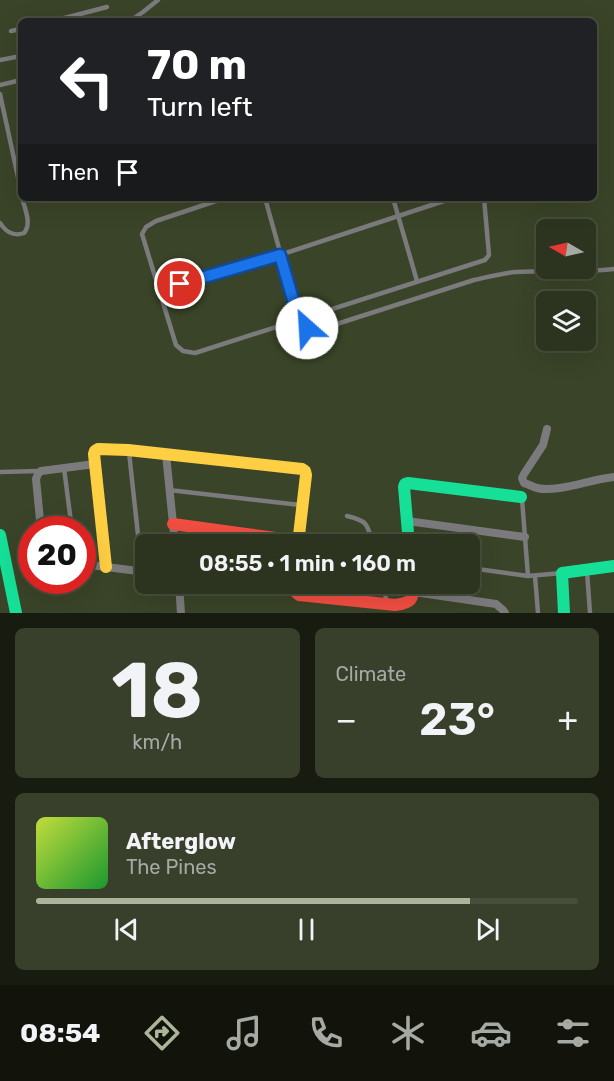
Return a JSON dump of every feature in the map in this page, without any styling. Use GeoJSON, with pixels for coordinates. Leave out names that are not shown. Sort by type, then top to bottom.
{"type":"FeatureCollection","features":[{"type":"Feature","properties":{"kind":"street"},"geometry":{"type":"LineString","coordinates":[[547,429],[543,445],[522,478],[524,483],[545,489],[614,477]]}},
{"type":"Feature","properties":{"kind":"street"},"geometry":{"type":"LineString","coordinates":[[106,567],[94,454],[98,448],[302,469],[306,475],[299,534]]}},
{"type":"Feature","properties":{"kind":"street"},"geometry":{"type":"LineString","coordinates":[[166,454],[174,534]]}},
{"type":"Feature","properties":{"kind":"street"},"geometry":{"type":"LineString","coordinates":[[40,516],[36,479],[41,471],[95,464]]}},
{"type":"Feature","properties":{"kind":"street"},"geometry":{"type":"LineString","coordinates":[[408,534],[404,487],[408,483],[521,497]]}},
{"type":"Feature","properties":{"kind":"street"},"geometry":{"type":"LineString","coordinates":[[406,521],[525,537]]}},
{"type":"Feature","properties":{"kind":"street"},"geometry":{"type":"LineString","coordinates":[[173,524],[239,534]]}},
{"type":"Feature","properties":{"kind":"street"},"geometry":{"type":"LineString","coordinates":[[0,535],[16,613]]}},
{"type":"Feature","properties":{"kind":"street"},"geometry":{"type":"LineString","coordinates":[[96,566],[135,571]]}},
{"type":"Feature","properties":{"kind":"street"},"geometry":{"type":"LineString","coordinates":[[564,613],[562,573],[614,566]]}},
{"type":"Feature","properties":{"kind":"street"},"geometry":{"type":"LineString","coordinates":[[180,594],[181,613]]}},
{"type":"Feature","properties":{"kind":"street"},"geometry":{"type":"LineString","coordinates":[[298,594],[393,607],[409,603],[411,594]]}},
{"type":"Feature","properties":{"kind":"street"},"geometry":{"type":"LineString","coordinates":[[444,594],[496,604],[505,613]]}},
{"type":"Feature","properties":{"kind":"lane"},"geometry":{"type":"LineString","coordinates":[[134,18],[158,0]]}},
{"type":"Feature","properties":{"kind":"lane"},"geometry":{"type":"LineString","coordinates":[[76,18],[107,8]]}},
{"type":"Feature","properties":{"kind":"lane"},"geometry":{"type":"LineString","coordinates":[[11,31],[18,30]]}},
{"type":"Feature","properties":{"kind":"lane"},"geometry":{"type":"LineString","coordinates":[[0,60],[18,57]]}},
{"type":"Feature","properties":{"kind":"lane"},"geometry":{"type":"LineString","coordinates":[[0,85],[18,80]]}},
{"type":"Feature","properties":{"kind":"lane"},"geometry":{"type":"LineString","coordinates":[[0,94],[18,177]]}},
{"type":"Feature","properties":{"kind":"lane"},"geometry":{"type":"LineString","coordinates":[[0,223],[4,229],[14,235],[24,233],[28,224],[23,201]]}},
{"type":"Feature","properties":{"kind":"lane"},"geometry":{"type":"LineString","coordinates":[[216,201],[156,221],[142,234],[176,345],[183,351],[195,353],[485,260],[489,255],[484,201]]}},
{"type":"Feature","properties":{"kind":"lane"},"geometry":{"type":"LineString","coordinates":[[266,201],[299,320],[307,328],[318,330],[474,280],[515,272],[614,269]]}},
{"type":"Feature","properties":{"kind":"lane"},"geometry":{"type":"LineString","coordinates":[[394,201],[417,281]]}},
{"type":"Feature","properties":{"kind":"lane"},"geometry":{"type":"LineString","coordinates":[[159,289],[280,255],[444,201]]}},
{"type":"Feature","properties":{"kind":"lane"},"geometry":{"type":"LineString","coordinates":[[128,450],[139,534]]}},
{"type":"Feature","properties":{"kind":"lane"},"geometry":{"type":"LineString","coordinates":[[64,468],[70,516]]}},
{"type":"Feature","properties":{"kind":"lane"},"geometry":{"type":"LineString","coordinates":[[0,472],[41,471]]}},
{"type":"Feature","properties":{"kind":"lane"},"geometry":{"type":"LineString","coordinates":[[169,490],[303,505]]}},
{"type":"Feature","properties":{"kind":"lane"},"geometry":{"type":"LineString","coordinates":[[521,497],[528,576]]}},
{"type":"Feature","properties":{"kind":"lane"},"geometry":{"type":"LineString","coordinates":[[347,516],[364,521],[370,534]]}},
{"type":"Feature","properties":{"kind":"lane"},"geometry":{"type":"LineString","coordinates":[[480,569],[528,576],[562,573]]}},
{"type":"Feature","properties":{"kind":"lane"},"geometry":{"type":"LineString","coordinates":[[587,570],[590,613]]}},
{"type":"Feature","properties":{"kind":"lane"},"geometry":{"type":"LineString","coordinates":[[535,576],[538,613]]}},
{"type":"Feature","properties":{"kind":"traffic: fast"},"geometry":{"type":"LineString","coordinates":[[408,534],[404,487],[408,483],[521,497]]}},
{"type":"Feature","properties":{"kind":"traffic: fast"},"geometry":{"type":"LineString","coordinates":[[0,535],[16,613]]}},
{"type":"Feature","properties":{"kind":"traffic: fast"},"geometry":{"type":"LineString","coordinates":[[564,613],[562,573],[614,566]]}},
{"type":"Feature","properties":{"kind":"traffic: slow"},"geometry":{"type":"LineString","coordinates":[[106,567],[94,454],[98,449],[128,450],[302,469],[306,475],[299,534]]}},
{"type":"Feature","properties":{"kind":"traffic: jam"},"geometry":{"type":"LineString","coordinates":[[173,524],[247,534]]}},
{"type":"Feature","properties":{"kind":"traffic: jam"},"geometry":{"type":"LineString","coordinates":[[298,594],[395,605],[408,602],[413,594]]}},
{"type":"Feature","properties":{"kind":"route"},"geometry":{"type":"LineString","coordinates":[[180,284],[280,255],[299,320],[307,328]]}}]}
